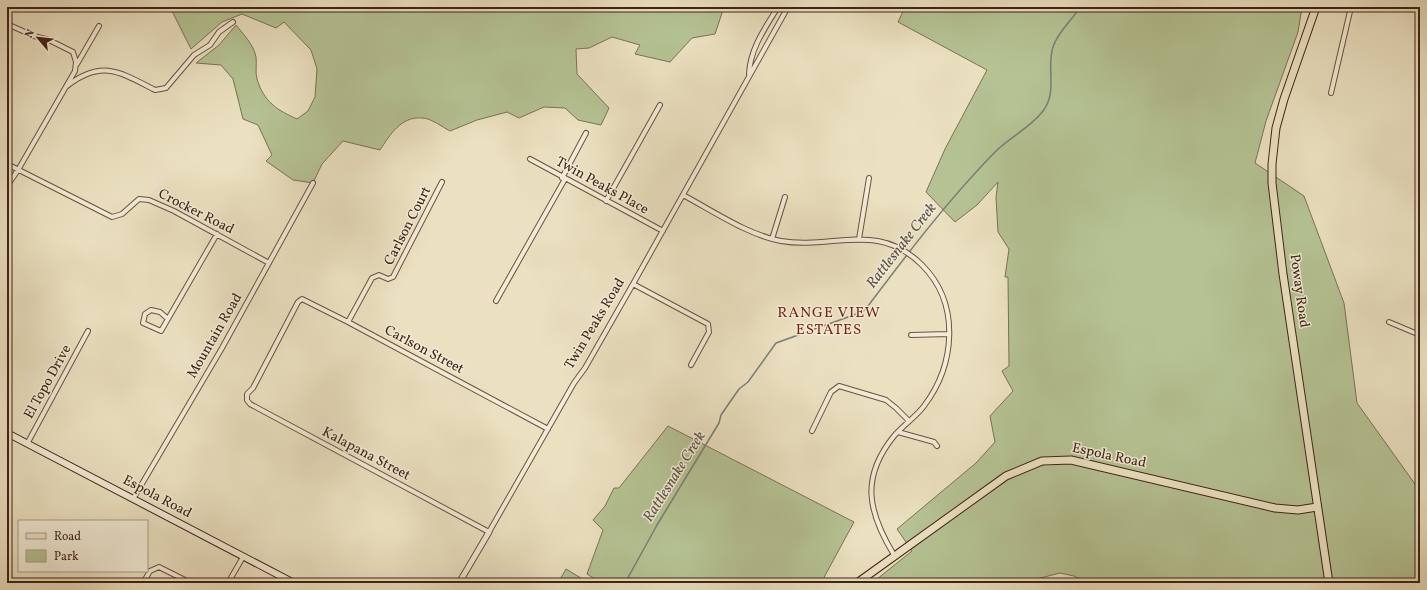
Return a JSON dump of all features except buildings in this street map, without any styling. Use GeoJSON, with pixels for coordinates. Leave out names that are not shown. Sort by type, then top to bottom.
{"type":"FeatureCollection","features":[{"type":"Feature","properties":{"kind":"main road","name":"Poway Road"},"geometry":{"type":"LineString","coordinates":[[1316,7],[1284,99],[1276,128],[1272,164],[1272,183],[1283,274],[1329,583]]}},
{"type":"Feature","properties":{"kind":"main road","name":"Espola Road"},"geometry":{"type":"LineString","coordinates":[[7,433],[294,583]]}},
{"type":"Feature","properties":{"kind":"main road","name":"Espola Road"},"geometry":{"type":"LineString","coordinates":[[857,583],[1006,476],[1032,464],[1052,460],[1090,463],[1275,508],[1298,510],[1317,507]]}},
{"type":"Feature","properties":{"kind":"street","name":"Twin Peaks Road"},"geometry":{"type":"LineString","coordinates":[[749,76],[752,53],[778,7]]}},
{"type":"Feature","properties":{"kind":"street","name":"Twin Peaks Road"},"geometry":{"type":"LineString","coordinates":[[459,583],[633,284],[788,7]]}},
{"type":"Feature","properties":{"kind":"street"},"geometry":{"type":"LineString","coordinates":[[1330,93],[1351,7]]}},
{"type":"Feature","properties":{"kind":"street"},"geometry":{"type":"LineString","coordinates":[[65,88],[75,79],[92,72],[110,70],[125,75],[155,90],[166,88],[194,55],[210,45],[219,32],[233,22]]}},
{"type":"Feature","properties":{"kind":"street"},"geometry":{"type":"LineString","coordinates":[[7,24],[34,36],[49,40],[73,52],[76,66]]}},
{"type":"Feature","properties":{"kind":"street"},"geometry":{"type":"LineString","coordinates":[[7,186],[18,170],[99,26]]}},
{"type":"Feature","properties":{"kind":"street"},"geometry":{"type":"LineString","coordinates":[[606,202],[660,105]]}},
{"type":"Feature","properties":{"kind":"street"},"geometry":{"type":"LineString","coordinates":[[496,301],[564,178],[586,133]]}},
{"type":"Feature","properties":{"kind":"street","name":"Twin Peaks Place"},"geometry":{"type":"LineString","coordinates":[[530,159],[606,202],[663,231]]}},
{"type":"Feature","properties":{"kind":"street","name":"Crocker Road"},"geometry":{"type":"LineString","coordinates":[[7,164],[112,217],[122,214],[139,199],[149,200],[217,234],[269,263]]}},
{"type":"Feature","properties":{"kind":"street"},"geometry":{"type":"LineString","coordinates":[[859,238],[869,178]]}},
{"type":"Feature","properties":{"kind":"street","name":"Carlson Court"},"geometry":{"type":"LineString","coordinates":[[348,322],[372,278],[379,275],[388,279],[393,277],[442,182]]}},
{"type":"Feature","properties":{"kind":"street","name":"Mountain Road"},"geometry":{"type":"LineString","coordinates":[[133,499],[222,348],[313,183]]}},
{"type":"Feature","properties":{"kind":"street"},"geometry":{"type":"LineString","coordinates":[[683,195],[756,233],[772,239],[792,242],[859,238],[893,246],[910,255],[927,270],[939,287],[949,317],[948,355],[942,375],[924,406],[908,420],[887,446],[876,467],[871,494],[877,525],[894,555]]}},
{"type":"Feature","properties":{"kind":"street"},"geometry":{"type":"LineString","coordinates":[[772,239],[785,197]]}},
{"type":"Feature","properties":{"kind":"street"},"geometry":{"type":"LineString","coordinates":[[168,319],[160,312],[151,310],[145,314],[144,323],[161,331],[168,319],[217,234]]}},
{"type":"Feature","properties":{"kind":"street"},"geometry":{"type":"LineString","coordinates":[[633,284],[708,324],[708,332],[690,365]]}},
{"type":"Feature","properties":{"kind":"street","name":"Carlson Street"},"geometry":{"type":"LineString","coordinates":[[253,388],[298,302],[302,299],[548,429]]}},
{"type":"Feature","properties":{"kind":"street"},"geometry":{"type":"LineString","coordinates":[[1389,322],[1420,335]]}},
{"type":"Feature","properties":{"kind":"street","name":"El Topo Drive"},"geometry":{"type":"LineString","coordinates":[[27,444],[88,331]]}},
{"type":"Feature","properties":{"kind":"street"},"geometry":{"type":"LineString","coordinates":[[911,335],[949,334]]}},
{"type":"Feature","properties":{"kind":"street"},"geometry":{"type":"LineString","coordinates":[[812,431],[831,392],[839,386],[886,400],[908,420]]}},
{"type":"Feature","properties":{"kind":"street","name":"Kalapana Street"},"geometry":{"type":"LineString","coordinates":[[253,388],[246,394],[247,400],[250,404],[489,532]]}},
{"type":"Feature","properties":{"kind":"street"},"geometry":{"type":"LineString","coordinates":[[898,432],[934,442],[937,446]]}},
{"type":"Feature","properties":{"kind":"street"},"geometry":{"type":"LineString","coordinates":[[228,583],[243,557]]}},
{"type":"Feature","properties":{"kind":"street"},"geometry":{"type":"LineString","coordinates":[[144,583],[148,574],[158,567],[191,583]]}},
{"type":"Feature","properties":{"kind":"green space"},"geometry":{"type":"Polygon","coordinates":[[[170,7],[724,7],[715,34],[692,38],[670,62],[635,54],[640,45],[612,37],[589,48],[576,49],[577,74],[609,108],[601,125],[578,120],[565,108],[544,107],[519,118],[507,112],[477,120],[450,131],[429,119],[415,118],[402,123],[392,133],[380,150],[343,141],[322,164],[313,183],[293,180],[266,161],[272,155],[258,125],[243,119],[233,79],[221,65],[196,63],[219,45],[236,25],[248,40],[255,53],[256,76],[263,94],[277,108],[297,119],[308,111],[315,97],[317,69],[311,50],[284,22],[276,28],[242,14],[222,22],[191,49],[170,7]]]}},
{"type":"Feature","properties":{"kind":"green space"},"geometry":{"type":"Polygon","coordinates":[[[905,7],[1302,7],[1298,32],[1266,121],[1255,163],[1304,196],[1344,303],[1357,403],[1420,491],[1420,583],[1088,583],[1074,576],[1060,573],[1021,583],[872,583],[912,551],[897,529],[976,463],[995,442],[990,416],[1013,391],[1002,371],[1009,366],[1008,277],[1005,277],[1009,249],[998,232],[996,197],[998,182],[977,205],[955,222],[926,192],[945,149],[987,70],[898,22],[905,7]]]}},
{"type":"Feature","properties":{"kind":"green space"},"geometry":{"type":"Polygon","coordinates":[[[668,426],[854,522],[821,583],[601,583],[587,574],[603,530],[593,520],[605,506],[614,488],[619,488],[668,426]]]}},
{"type":"Feature","properties":{"kind":"green space"},"geometry":{"type":"Polygon","coordinates":[[[566,569],[589,583],[558,583],[566,569]]]}},
{"type":"Feature","properties":{"kind":"waterway","name":"Rattlesnake Creek"},"geometry":{"type":"LineString","coordinates":[[625,583],[657,525],[719,423],[721,415],[739,389],[748,382],[776,343],[862,312],[929,227],[978,170],[995,152],[1038,117],[1043,111],[1050,96],[1051,55],[1055,41],[1080,7]]}},
{"type":"Feature","properties":{"kind":"district","name":"RANGE VIEW ESTATES"},"geometry":{"type":"Point","coordinates":[829,322]}}]}
